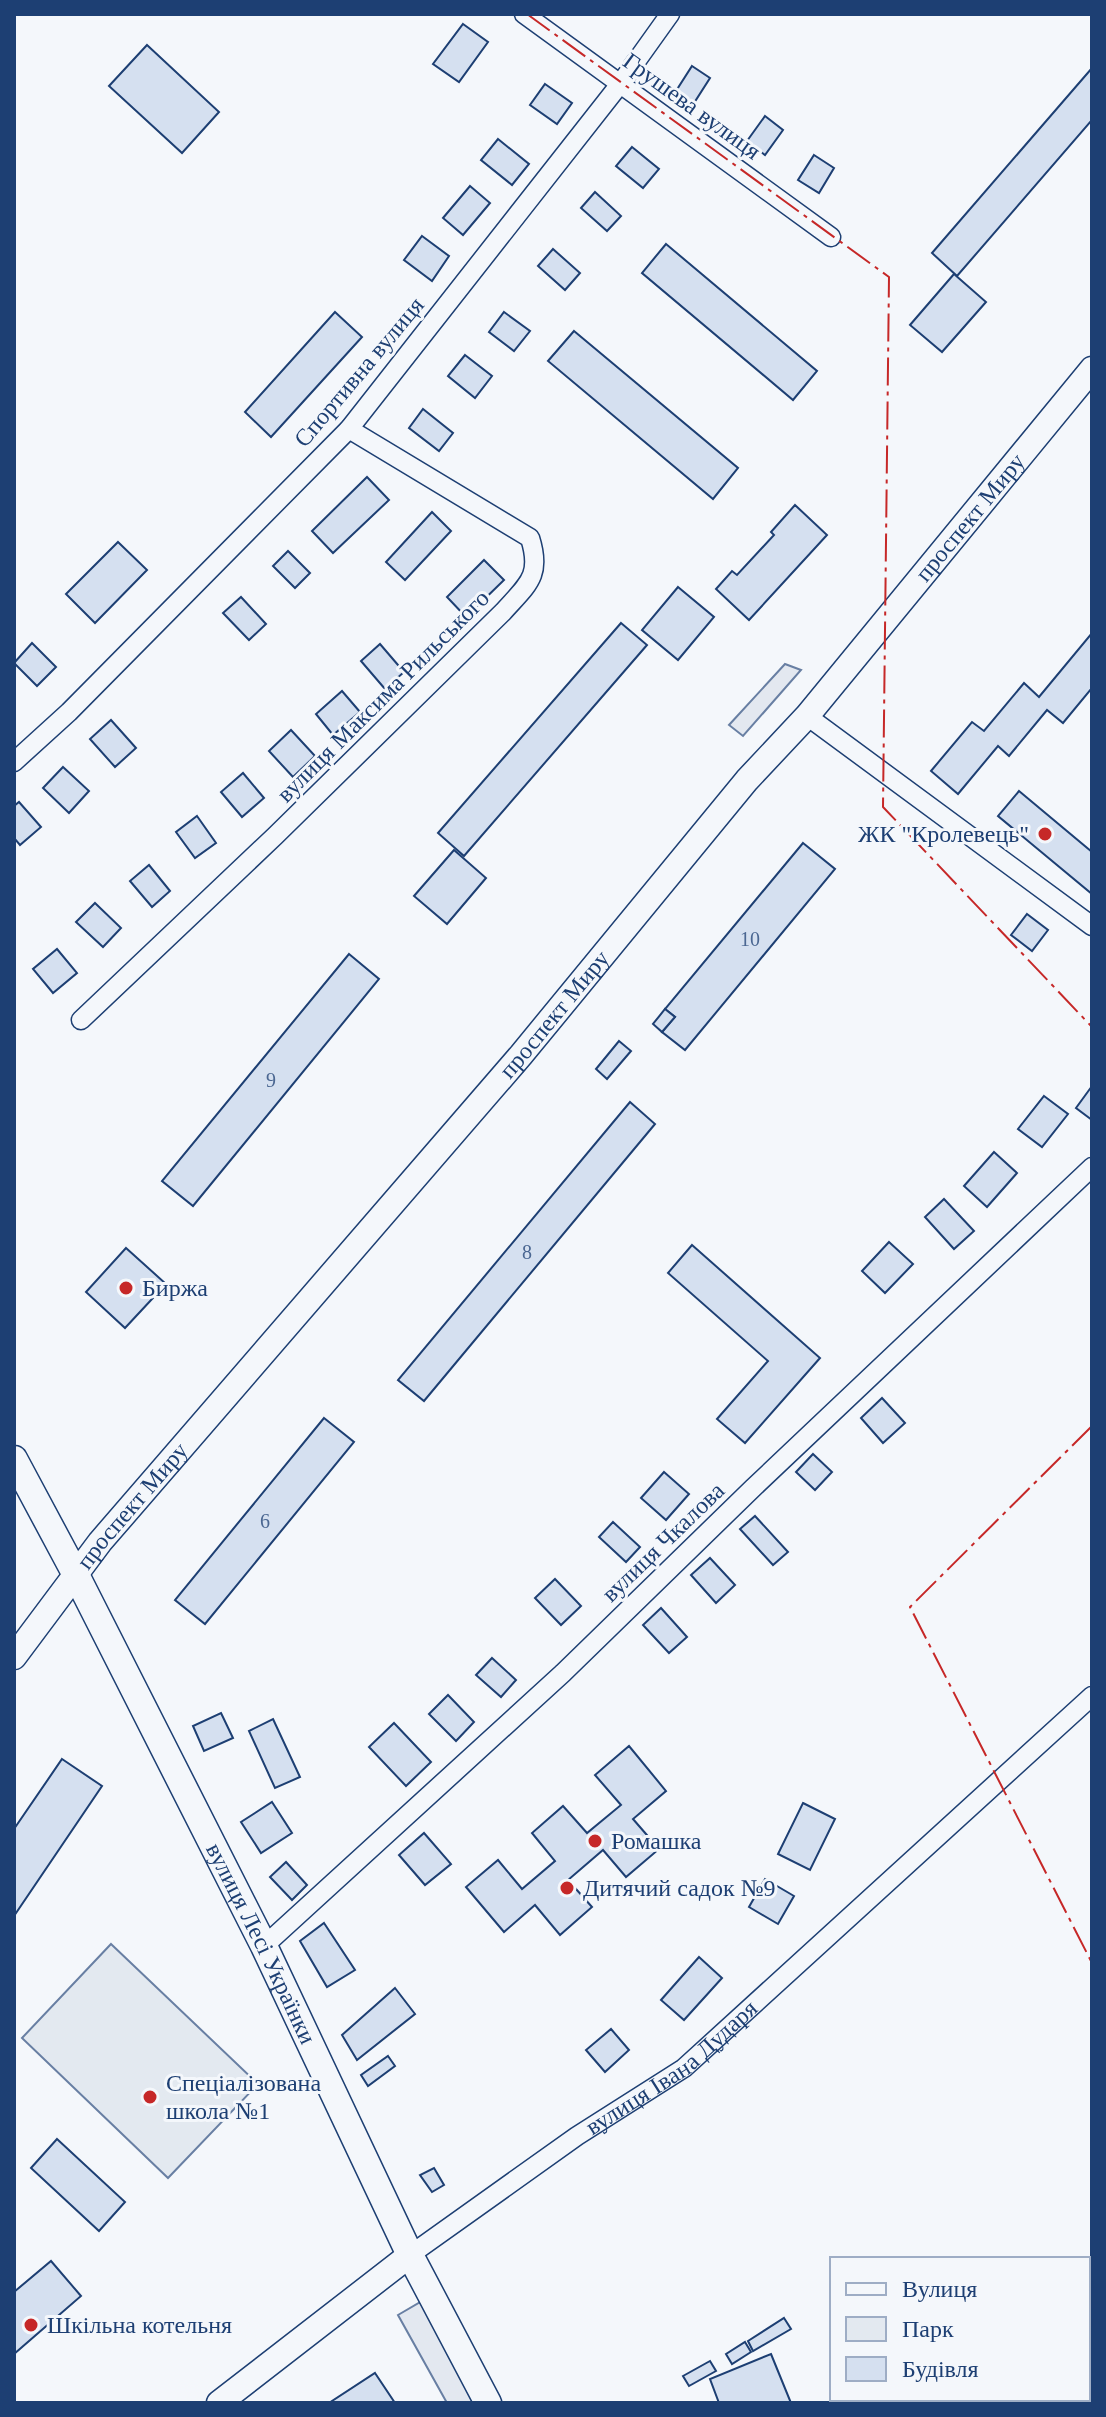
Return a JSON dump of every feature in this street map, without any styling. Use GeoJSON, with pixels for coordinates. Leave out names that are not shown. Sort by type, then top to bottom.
{"type":"FeatureCollection","features":[{"type":"Feature","properties":{"kind":"main road","name":"вулиця Лесі Українки"},"geometry":{"type":"LineString","coordinates":[[14,1459],[264,1946],[410,2255],[488,2403]]}},
{"type":"Feature","properties":{"kind":"street","name":"Грушева вулиця"},"geometry":{"type":"LineString","coordinates":[[524,14],[831,237]]}},
{"type":"Feature","properties":{"kind":"street","name":"Спортивна вулиця"},"geometry":{"type":"LineString","coordinates":[[14,762],[69,712],[349,429],[620,84],[670,14]]}},
{"type":"Feature","properties":{"kind":"street","name":"проспект Миру"},"geometry":{"type":"LineString","coordinates":[[14,1657],[75,1573],[521,1055],[747,780],[807,716],[1092,369]]}},
{"type":"Feature","properties":{"kind":"street","name":"вулиця Максима Рильського"},"geometry":{"type":"LineString","coordinates":[[81,1020],[275,836],[503,612],[529,582],[537,560],[530,538],[349,429]]}},
{"type":"Feature","properties":{"kind":"street"},"geometry":{"type":"LineString","coordinates":[[807,716],[1092,926]]}},
{"type":"Feature","properties":{"kind":"street","name":"вулиця Чкалова"},"geometry":{"type":"LineString","coordinates":[[264,1946],[563,1673],[1092,1167]]}},
{"type":"Feature","properties":{"kind":"street","name":"вулиця Івана Дударя"},"geometry":{"type":"LineString","coordinates":[[219,2403],[410,2255],[577,2136],[684,2068],[1092,1696]]}},
{"type":"Feature","properties":{"kind":"green space"},"geometry":{"type":"Polygon","coordinates":[[[111,1944],[258,2084],[168,2178],[22,2038],[111,1944]]]}},
{"type":"Feature","properties":{"kind":"shaded area"},"geometry":{"type":"Polygon","coordinates":[[[785,664],[801,670],[743,736],[729,725],[785,664]]]}},
{"type":"Feature","properties":{"kind":"shaded area"},"geometry":{"type":"Polygon","coordinates":[[[429,2297],[484,2403],[447,2403],[398,2315],[429,2297]]]}},
{"type":"Feature","properties":{"kind":"building"},"geometry":{"type":"Polygon","coordinates":[[[463,24],[488,42],[459,82],[433,64],[463,24]]]}},
{"type":"Feature","properties":{"kind":"building"},"geometry":{"type":"Polygon","coordinates":[[[147,45],[219,112],[182,153],[109,86],[147,45]]]}},
{"type":"Feature","properties":{"kind":"building"},"geometry":{"type":"Polygon","coordinates":[[[692,66],[710,78],[694,103],[676,91],[692,66]]]}},
{"type":"Feature","properties":{"kind":"building"},"geometry":{"type":"Polygon","coordinates":[[[1092,68],[1092,120],[957,276],[932,253],[1092,68]]]}},
{"type":"Feature","properties":{"kind":"building"},"geometry":{"type":"Polygon","coordinates":[[[545,84],[572,103],[557,124],[530,105],[545,84]]]}},
{"type":"Feature","properties":{"kind":"building"},"geometry":{"type":"Polygon","coordinates":[[[765,116],[783,130],[765,155],[747,141],[765,116]]]}},
{"type":"Feature","properties":{"kind":"building"},"geometry":{"type":"Polygon","coordinates":[[[498,139],[529,164],[512,185],[481,160],[498,139]]]}},
{"type":"Feature","properties":{"kind":"building"},"geometry":{"type":"Polygon","coordinates":[[[632,147],[659,169],[643,188],[616,166],[632,147]]]}},
{"type":"Feature","properties":{"kind":"building"},"geometry":{"type":"Polygon","coordinates":[[[814,155],[834,168],[819,193],[798,180],[814,155]]]}},
{"type":"Feature","properties":{"kind":"building"},"geometry":{"type":"Polygon","coordinates":[[[470,186],[490,203],[463,235],[443,218],[470,186]]]}},
{"type":"Feature","properties":{"kind":"building"},"geometry":{"type":"Polygon","coordinates":[[[595,192],[621,216],[607,231],[581,208],[595,192]]]}},
{"type":"Feature","properties":{"kind":"building"},"geometry":{"type":"Polygon","coordinates":[[[422,236],[449,256],[432,281],[404,260],[422,236]]]}},
{"type":"Feature","properties":{"kind":"building"},"geometry":{"type":"Polygon","coordinates":[[[666,244],[817,371],[793,400],[642,273],[666,244]]]}},
{"type":"Feature","properties":{"kind":"building"},"geometry":{"type":"Polygon","coordinates":[[[553,249],[580,273],[565,290],[538,266],[553,249]]]}},
{"type":"Feature","properties":{"kind":"building"},"geometry":{"type":"Polygon","coordinates":[[[954,274],[986,302],[942,352],[910,325],[954,274]]]}},
{"type":"Feature","properties":{"kind":"building"},"geometry":{"type":"Polygon","coordinates":[[[335,312],[362,337],[271,437],[245,412],[335,312]]]}},
{"type":"Feature","properties":{"kind":"building"},"geometry":{"type":"Polygon","coordinates":[[[504,312],[530,331],[514,351],[489,332],[504,312]]]}},
{"type":"Feature","properties":{"kind":"building"},"geometry":{"type":"Polygon","coordinates":[[[574,331],[738,468],[713,499],[548,361],[574,331]]]}},
{"type":"Feature","properties":{"kind":"building"},"geometry":{"type":"Polygon","coordinates":[[[465,355],[492,376],[475,398],[448,376],[465,355]]]}},
{"type":"Feature","properties":{"kind":"building"},"geometry":{"type":"Polygon","coordinates":[[[423,409],[453,433],[439,451],[409,428],[423,409]]]}},
{"type":"Feature","properties":{"kind":"building"},"geometry":{"type":"Polygon","coordinates":[[[367,477],[389,500],[333,553],[312,531],[367,477]]]}},
{"type":"Feature","properties":{"kind":"building"},"geometry":{"type":"Polygon","coordinates":[[[795,505],[827,535],[749,620],[716,589],[732,571],[737,575],[774,535],[771,532],[795,505]]]}},
{"type":"Feature","properties":{"kind":"building"},"geometry":{"type":"Polygon","coordinates":[[[432,512],[451,531],[405,580],[386,562],[432,512]]]}},
{"type":"Feature","properties":{"kind":"building"},"geometry":{"type":"Polygon","coordinates":[[[118,542],[147,570],[95,623],[66,594],[118,542]]]}},
{"type":"Feature","properties":{"kind":"building"},"geometry":{"type":"Polygon","coordinates":[[[288,551],[310,573],[295,588],[273,566],[288,551]]]}},
{"type":"Feature","properties":{"kind":"building"},"geometry":{"type":"Polygon","coordinates":[[[484,560],[504,580],[466,617],[447,597],[484,560]]]}},
{"type":"Feature","properties":{"kind":"building"},"geometry":{"type":"Polygon","coordinates":[[[678,587],[714,617],[678,660],[642,630],[678,587]]]}},
{"type":"Feature","properties":{"kind":"building"},"geometry":{"type":"Polygon","coordinates":[[[241,597],[266,624],[249,640],[223,613],[241,597]]]}},
{"type":"Feature","properties":{"kind":"building"},"geometry":{"type":"Polygon","coordinates":[[[621,623],[647,645],[464,856],[438,833],[621,623]]]}},
{"type":"Feature","properties":{"kind":"building"},"geometry":{"type":"Polygon","coordinates":[[[1092,633],[1092,688],[1063,723],[1047,710],[1009,756],[998,746],[958,794],[931,771],[972,722],[984,731],[1024,683],[1039,697],[1092,633]]]}},
{"type":"Feature","properties":{"kind":"building"},"geometry":{"type":"Polygon","coordinates":[[[32,643],[56,667],[37,686],[14,663],[32,643]]]}},
{"type":"Feature","properties":{"kind":"building"},"geometry":{"type":"Polygon","coordinates":[[[380,644],[404,672],[385,689],[361,661],[380,644]]]}},
{"type":"Feature","properties":{"kind":"building"},"geometry":{"type":"Polygon","coordinates":[[[342,691],[360,712],[333,735],[316,714],[342,691]]]}},
{"type":"Feature","properties":{"kind":"building"},"geometry":{"type":"Polygon","coordinates":[[[111,720],[136,748],[115,767],[90,739],[111,720]]]}},
{"type":"Feature","properties":{"kind":"building"},"geometry":{"type":"Polygon","coordinates":[[[291,730],[315,756],[293,777],[269,751],[291,730]]]}},
{"type":"Feature","properties":{"kind":"building"},"geometry":{"type":"Polygon","coordinates":[[[63,767],[89,791],[69,813],[43,788],[63,767]]]}},
{"type":"Feature","properties":{"kind":"building"},"geometry":{"type":"Polygon","coordinates":[[[243,773],[264,798],[242,817],[221,792],[243,773]]]}},
{"type":"Feature","properties":{"kind":"building","name":"ЖК \"Кролевець\""},"geometry":{"type":"Polygon","coordinates":[[[1019,791],[1092,852],[1092,894],[998,816],[1019,791]]]}},
{"type":"Feature","properties":{"kind":"building"},"geometry":{"type":"Polygon","coordinates":[[[19,802],[41,827],[20,845],[14,838],[14,806],[19,802]]]}},
{"type":"Feature","properties":{"kind":"building"},"geometry":{"type":"Polygon","coordinates":[[[197,816],[216,843],[195,858],[176,832],[197,816]]]}},
{"type":"Feature","properties":{"kind":"building"},"geometry":{"type":"Polygon","coordinates":[[[803,843],[835,869],[685,1050],[662,1032],[675,1017],[665,1009],[803,843]]]}},
{"type":"Feature","properties":{"kind":"building"},"geometry":{"type":"Polygon","coordinates":[[[454,850],[486,878],[447,924],[414,896],[454,850]]]}},
{"type":"Feature","properties":{"kind":"building"},"geometry":{"type":"Polygon","coordinates":[[[149,865],[170,891],[152,907],[130,881],[149,865]]]}},
{"type":"Feature","properties":{"kind":"building"},"geometry":{"type":"Polygon","coordinates":[[[95,903],[121,928],[103,947],[76,922],[95,903]]]}},
{"type":"Feature","properties":{"kind":"building"},"geometry":{"type":"Polygon","coordinates":[[[1027,914],[1048,930],[1032,951],[1011,935],[1027,914]]]}},
{"type":"Feature","properties":{"kind":"building"},"geometry":{"type":"Polygon","coordinates":[[[57,949],[77,973],[53,993],[33,969],[57,949]]]}},
{"type":"Feature","properties":{"kind":"building"},"geometry":{"type":"Polygon","coordinates":[[[349,954],[379,979],[193,1206],[162,1181],[349,954]]]}},
{"type":"Feature","properties":{"kind":"building"},"geometry":{"type":"Polygon","coordinates":[[[665,1009],[675,1017],[662,1032],[653,1024],[665,1009]]]}},
{"type":"Feature","properties":{"kind":"building"},"geometry":{"type":"Polygon","coordinates":[[[619,1041],[631,1051],[607,1079],[596,1069],[619,1041]]]}},
{"type":"Feature","properties":{"kind":"building"},"geometry":{"type":"Polygon","coordinates":[[[1092,1086],[1092,1120],[1076,1108],[1092,1086]]]}},
{"type":"Feature","properties":{"kind":"building"},"geometry":{"type":"Polygon","coordinates":[[[1044,1096],[1068,1114],[1042,1147],[1018,1129],[1044,1096]]]}},
{"type":"Feature","properties":{"kind":"building"},"geometry":{"type":"Polygon","coordinates":[[[630,1102],[655,1124],[424,1401],[398,1380],[630,1102]]]}},
{"type":"Feature","properties":{"kind":"building"},"geometry":{"type":"Polygon","coordinates":[[[994,1152],[1017,1173],[987,1207],[964,1186],[994,1152]]]}},
{"type":"Feature","properties":{"kind":"building"},"geometry":{"type":"Polygon","coordinates":[[[944,1199],[974,1231],[954,1249],[925,1217],[944,1199]]]}},
{"type":"Feature","properties":{"kind":"building"},"geometry":{"type":"Polygon","coordinates":[[[889,1242],[913,1264],[885,1293],[862,1271],[889,1242]]]}},
{"type":"Feature","properties":{"kind":"building"},"geometry":{"type":"Polygon","coordinates":[[[692,1245],[820,1358],[745,1443],[717,1419],[768,1361],[668,1273],[692,1245]]]}},
{"type":"Feature","properties":{"kind":"building","name":"Биржа"},"geometry":{"type":"Polygon","coordinates":[[[126,1248],[166,1284],[125,1328],[86,1292],[126,1248]]]}},
{"type":"Feature","properties":{"kind":"building"},"geometry":{"type":"Polygon","coordinates":[[[882,1398],[905,1423],[883,1443],[861,1418],[882,1398]]]}},
{"type":"Feature","properties":{"kind":"building"},"geometry":{"type":"Polygon","coordinates":[[[324,1418],[354,1442],[205,1624],[175,1600],[324,1418]]]}},
{"type":"Feature","properties":{"kind":"building"},"geometry":{"type":"Polygon","coordinates":[[[813,1454],[832,1472],[815,1490],[796,1472],[813,1454]]]}},
{"type":"Feature","properties":{"kind":"building"},"geometry":{"type":"Polygon","coordinates":[[[664,1472],[689,1494],[666,1520],[641,1498],[664,1472]]]}},
{"type":"Feature","properties":{"kind":"building"},"geometry":{"type":"Polygon","coordinates":[[[755,1516],[788,1552],[773,1565],[740,1529],[755,1516]]]}},
{"type":"Feature","properties":{"kind":"building"},"geometry":{"type":"Polygon","coordinates":[[[613,1522],[640,1547],[626,1562],[599,1537],[613,1522]]]}},
{"type":"Feature","properties":{"kind":"building"},"geometry":{"type":"Polygon","coordinates":[[[710,1558],[735,1585],[716,1603],[691,1575],[710,1558]]]}},
{"type":"Feature","properties":{"kind":"building"},"geometry":{"type":"Polygon","coordinates":[[[555,1579],[581,1606],[561,1625],[535,1598],[555,1579]]]}},
{"type":"Feature","properties":{"kind":"building"},"geometry":{"type":"Polygon","coordinates":[[[661,1608],[687,1637],[669,1653],[643,1625],[661,1608]]]}},
{"type":"Feature","properties":{"kind":"building"},"geometry":{"type":"Polygon","coordinates":[[[492,1658],[516,1680],[501,1697],[476,1675],[492,1658]]]}},
{"type":"Feature","properties":{"kind":"building"},"geometry":{"type":"Polygon","coordinates":[[[448,1695],[474,1722],[456,1741],[429,1714],[448,1695]]]}},
{"type":"Feature","properties":{"kind":"building"},"geometry":{"type":"Polygon","coordinates":[[[221,1713],[233,1738],[204,1751],[193,1726],[221,1713]]]}},
{"type":"Feature","properties":{"kind":"building"},"geometry":{"type":"Polygon","coordinates":[[[273,1719],[300,1777],[275,1788],[249,1731],[273,1719]]]}},
{"type":"Feature","properties":{"kind":"building"},"geometry":{"type":"Polygon","coordinates":[[[394,1723],[431,1762],[406,1786],[369,1747],[394,1723]]]}},
{"type":"Feature","properties":{"kind":"building","name":"Ромашка"},"geometry":{"type":"Polygon","coordinates":[[[629,1746],[666,1791],[633,1819],[659,1849],[626,1877],[603,1850],[568,1880],[592,1907],[560,1935],[535,1905],[504,1932],[466,1887],[498,1860],[522,1889],[555,1861],[532,1833],[563,1806],[587,1833],[621,1805],[595,1775],[629,1746]]]}},
{"type":"Feature","properties":{"kind":"building"},"geometry":{"type":"Polygon","coordinates":[[[62,1759],[102,1786],[14,1916],[14,1829],[62,1759]]]}},
{"type":"Feature","properties":{"kind":"building"},"geometry":{"type":"Polygon","coordinates":[[[272,1802],[292,1833],[261,1853],[241,1822],[272,1802]]]}},
{"type":"Feature","properties":{"kind":"building"},"geometry":{"type":"Polygon","coordinates":[[[803,1803],[835,1819],[810,1870],[778,1854],[803,1803]]]}},
{"type":"Feature","properties":{"kind":"building"},"geometry":{"type":"Polygon","coordinates":[[[424,1833],[451,1864],[425,1885],[399,1855],[424,1833]]]}},
{"type":"Feature","properties":{"kind":"building"},"geometry":{"type":"Polygon","coordinates":[[[286,1862],[307,1885],[292,1900],[270,1877],[286,1862]]]}},
{"type":"Feature","properties":{"kind":"building"},"geometry":{"type":"Polygon","coordinates":[[[765,1879],[794,1896],[778,1924],[749,1907],[765,1879]]]}},
{"type":"Feature","properties":{"kind":"building"},"geometry":{"type":"Polygon","coordinates":[[[324,1923],[355,1970],[327,1987],[300,1941],[324,1923]]]}},
{"type":"Feature","properties":{"kind":"building"},"geometry":{"type":"Polygon","coordinates":[[[699,1957],[722,1978],[684,2020],[661,2000],[699,1957]]]}},
{"type":"Feature","properties":{"kind":"building"},"geometry":{"type":"Polygon","coordinates":[[[395,1988],[415,2014],[357,2060],[342,2035],[395,1988]]]}},
{"type":"Feature","properties":{"kind":"building"},"geometry":{"type":"Polygon","coordinates":[[[611,2029],[629,2050],[605,2072],[586,2050],[611,2029]]]}},
{"type":"Feature","properties":{"kind":"building"},"geometry":{"type":"Polygon","coordinates":[[[388,2056],[395,2066],[368,2086],[361,2075],[388,2056]]]}},
{"type":"Feature","properties":{"kind":"building"},"geometry":{"type":"Polygon","coordinates":[[[57,2139],[125,2202],[99,2231],[31,2168],[57,2139]]]}},
{"type":"Feature","properties":{"kind":"building"},"geometry":{"type":"Polygon","coordinates":[[[434,2168],[444,2185],[432,2192],[420,2175],[434,2168]]]}},
{"type":"Feature","properties":{"kind":"building","name":"Шкільна котельня"},"geometry":{"type":"Polygon","coordinates":[[[51,2261],[81,2296],[14,2354],[14,2292],[51,2261]]]}},
{"type":"Feature","properties":{"kind":"building"},"geometry":{"type":"Polygon","coordinates":[[[784,2318],[791,2329],[753,2351],[748,2341],[784,2318]]]}},
{"type":"Feature","properties":{"kind":"building"},"geometry":{"type":"Polygon","coordinates":[[[745,2342],[751,2352],[732,2364],[726,2354],[745,2342]]]}},
{"type":"Feature","properties":{"kind":"building"},"geometry":{"type":"Polygon","coordinates":[[[771,2354],[791,2403],[719,2403],[710,2379],[771,2354]]]}},
{"type":"Feature","properties":{"kind":"building"},"geometry":{"type":"Polygon","coordinates":[[[710,2361],[716,2371],[689,2386],[683,2376],[710,2361]]]}},
{"type":"Feature","properties":{"kind":"building"},"geometry":{"type":"Polygon","coordinates":[[[375,2373],[395,2403],[329,2403],[375,2373]]]}},
{"type":"Feature","properties":{"kind":"building"},"geometry":{"type":"Polygon","coordinates":[[[892,2401],[893,2403],[828,2403],[892,2401]]]}},
{"type":"Feature","properties":{"kind":"power"},"geometry":{"type":"LineString","coordinates":[[527,14],[889,277],[883,807],[1092,1027]]}},
{"type":"Feature","properties":{"kind":"power"},"geometry":{"type":"LineString","coordinates":[[1092,1426],[910,1607],[1092,1963]]}},
{"type":"Feature","properties":{"kind":"place","name":"ЖК \"Кролевець\""},"geometry":{"type":"Point","coordinates":[1045,834]}},
{"type":"Feature","properties":{"kind":"place","name":"Биржа"},"geometry":{"type":"Point","coordinates":[126,1288]}},
{"type":"Feature","properties":{"kind":"place","name":"Ромашка"},"geometry":{"type":"Point","coordinates":[595,1841]}},
{"type":"Feature","properties":{"kind":"place","name":"Дитячий садок №9"},"geometry":{"type":"Point","coordinates":[567,1888]}},
{"type":"Feature","properties":{"kind":"place","name":"Спеціалізована школа №1"},"geometry":{"type":"Point","coordinates":[150,2097]}},
{"type":"Feature","properties":{"kind":"place","name":"Шкільна котельня"},"geometry":{"type":"Point","coordinates":[31,2325]}}]}
